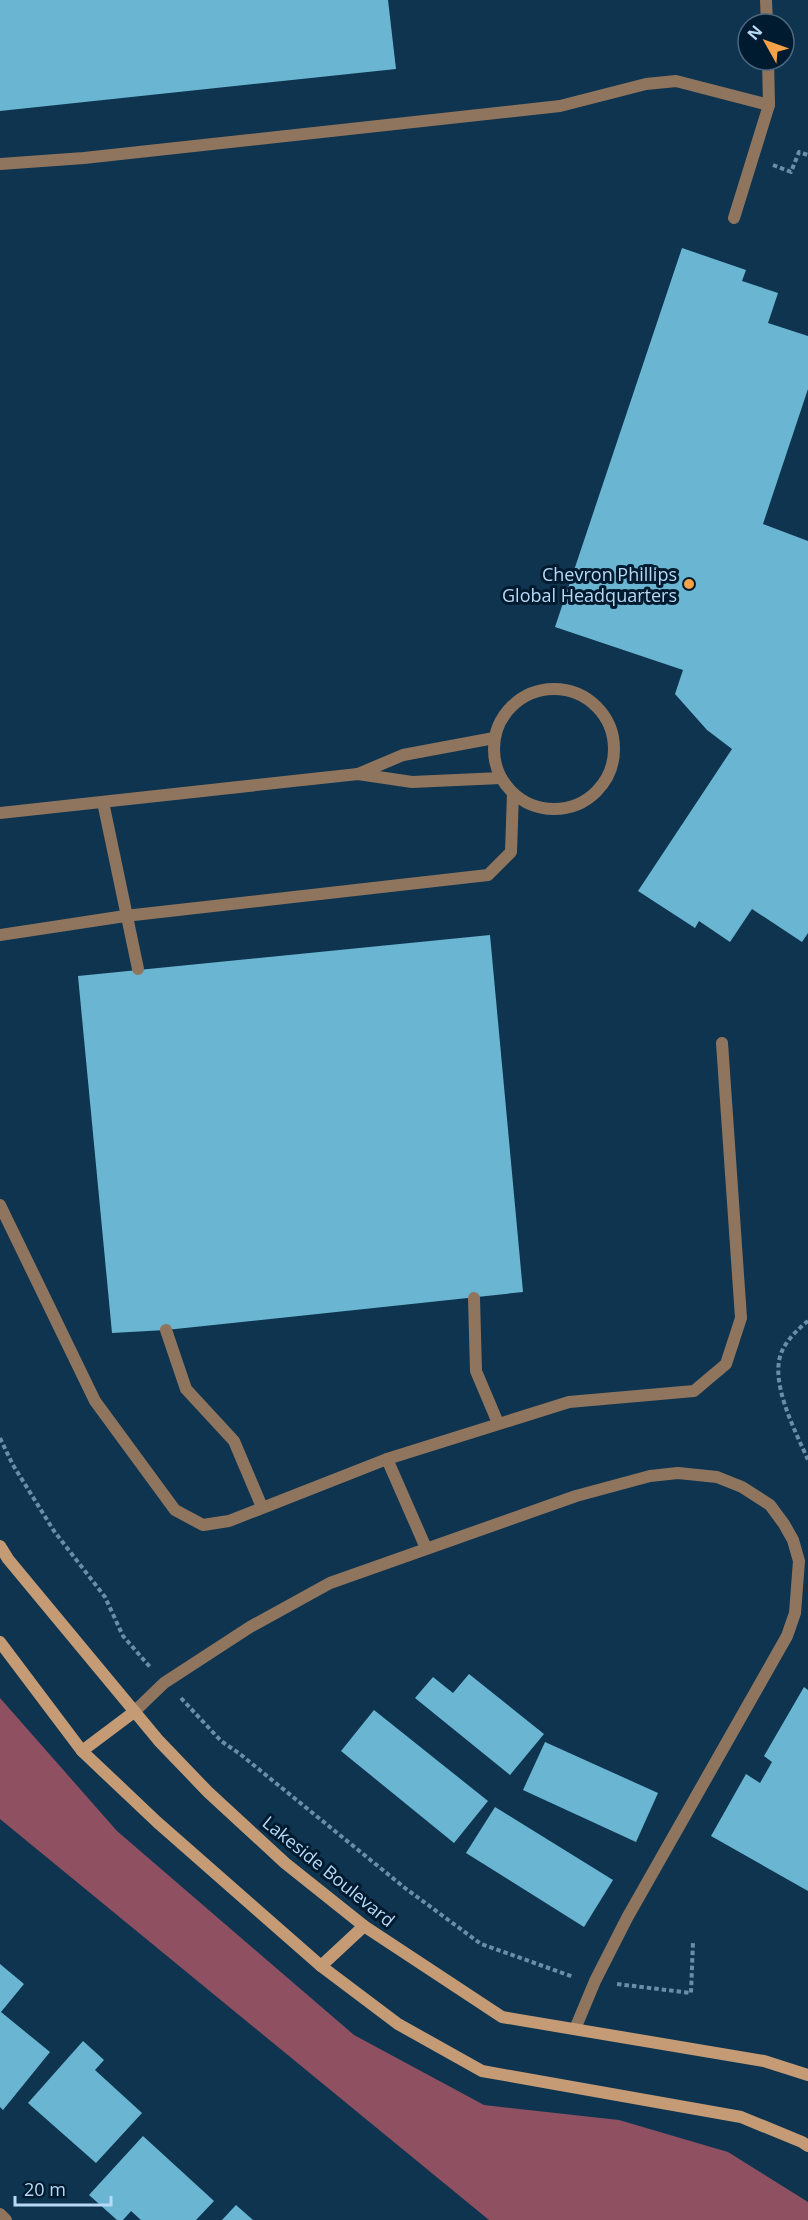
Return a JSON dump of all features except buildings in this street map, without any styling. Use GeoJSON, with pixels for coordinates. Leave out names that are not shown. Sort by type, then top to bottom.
{"type":"FeatureCollection","features":[{"type":"Feature","properties":{"kind":"street"},"geometry":{"type":"LineString","coordinates":[[734,218],[769,105],[768,72]]}},
{"type":"Feature","properties":{"kind":"street"},"geometry":{"type":"LineString","coordinates":[[0,164],[84,158],[560,106],[646,84],[676,81],[769,105]]}},
{"type":"Feature","properties":{"kind":"street"},"geometry":{"type":"LineString","coordinates":[[549,689],[569,691],[587,699],[601,712],[610,730],[614,749],[610,769],[601,786],[586,800],[568,807],[548,809],[529,804],[513,793],[501,778],[493,752],[494,738],[501,720],[513,705],[530,694],[549,689]]}},
{"type":"Feature","properties":{"kind":"street"},"geometry":{"type":"LineString","coordinates":[[358,774],[403,755],[494,738]]}},
{"type":"Feature","properties":{"kind":"street"},"geometry":{"type":"LineString","coordinates":[[0,813],[358,774],[412,782],[501,778]]}},
{"type":"Feature","properties":{"kind":"street"},"geometry":{"type":"LineString","coordinates":[[0,935],[125,916],[488,875],[511,852],[513,793]]}},
{"type":"Feature","properties":{"kind":"street"},"geometry":{"type":"LineString","coordinates":[[103,802],[125,916],[138,969]]}},
{"type":"Feature","properties":{"kind":"street"},"geometry":{"type":"LineString","coordinates":[[0,1205],[95,1401],[175,1510],[203,1525],[229,1521],[387,1459],[569,1402],[694,1391],[726,1364],[741,1318],[722,1043]]}},
{"type":"Feature","properties":{"kind":"street"},"geometry":{"type":"LineString","coordinates":[[474,1298],[476,1371],[498,1423]]}},
{"type":"Feature","properties":{"kind":"street"},"geometry":{"type":"LineString","coordinates":[[166,1330],[186,1389],[234,1441],[262,1507]]}},
{"type":"Feature","properties":{"kind":"street"},"geometry":{"type":"LineString","coordinates":[[387,1459],[426,1548]]}},
{"type":"Feature","properties":{"kind":"street"},"geometry":{"type":"LineString","coordinates":[[82,1751],[134,1712],[164,1683],[250,1627],[330,1583],[576,1496],[650,1476],[678,1473],[717,1477],[758,1495],[775,1512],[793,1540],[799,1561],[795,1613],[788,1635],[702,1783],[595,1981],[575,2029]]}},
{"type":"Feature","properties":{"kind":"street","name":"Lakeside Boulevard"},"geometry":{"type":"LineString","coordinates":[[0,1546],[8,1559],[134,1712],[208,1792],[285,1863],[364,1926],[502,2017],[764,2061],[808,2075]]}},
{"type":"Feature","properties":{"kind":"street"},"geometry":{"type":"LineString","coordinates":[[0,1642],[82,1751],[157,1822],[321,1966],[398,2024],[482,2071],[741,2117],[808,2146]]}},
{"type":"Feature","properties":{"kind":"street"},"geometry":{"type":"LineString","coordinates":[[321,1966],[364,1926]]}},
{"type":"Feature","properties":{"kind":"street"},"geometry":{"type":"LineString","coordinates":[[0,2214],[6,2220]]}},
{"type":"Feature","properties":{"kind":"path"},"geometry":{"type":"LineString","coordinates":[[753,158],[791,172],[799,152],[808,155]]}},
{"type":"Feature","properties":{"kind":"path"},"geometry":{"type":"LineString","coordinates":[[808,1321],[783,1349],[778,1366],[778,1378],[793,1426],[808,1460]]}},
{"type":"Feature","properties":{"kind":"path"},"geometry":{"type":"LineString","coordinates":[[0,1438],[13,1465],[54,1531],[105,1597],[123,1636],[164,1683],[195,1711],[221,1741],[405,1887],[481,1944],[566,1975],[595,1981],[691,1993],[693,1942]]}},
{"type":"Feature","properties":{"kind":"shaded area"},"geometry":{"type":"Polygon","coordinates":[[[0,1698],[117,1831],[354,2035],[484,2105],[619,2120],[728,2152],[808,2202],[808,2220],[489,2220],[0,1819],[0,1698]]]}},
{"type":"Feature","properties":{"kind":"place","name":"Chevron Phillips Global Headquarters"},"geometry":{"type":"Point","coordinates":[689,584]}}]}
